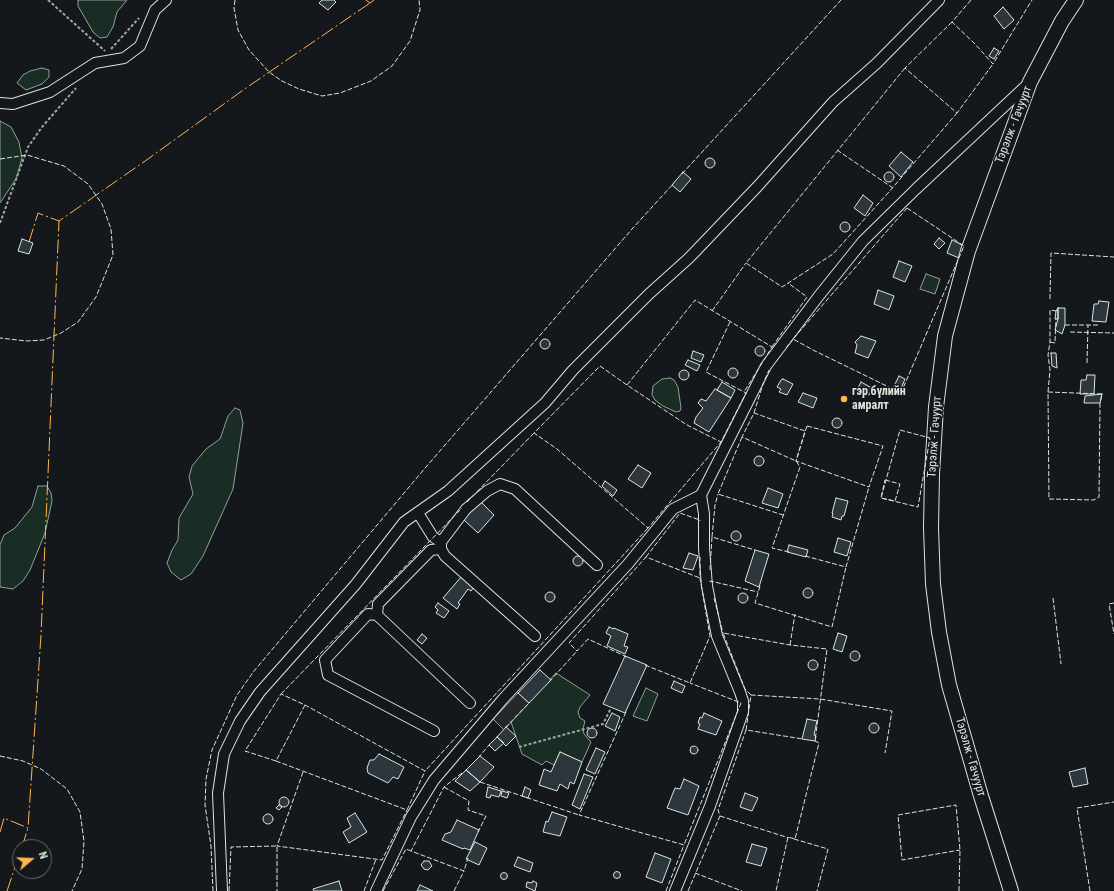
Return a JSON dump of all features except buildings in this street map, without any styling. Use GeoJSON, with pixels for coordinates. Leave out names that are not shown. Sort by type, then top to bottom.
{"type":"FeatureCollection","features":[{"type":"Feature","properties":{"kind":"main road","name":"Тэрэлж - Гачуурт"},"geometry":{"type":"LineString","coordinates":[[1011,891],[980,796],[949,685],[939,632],[933,584],[931,528],[932,474],[936,406],[945,336],[968,251],[1030,82],[1062,21],[1076,0]]}},
{"type":"Feature","properties":{"kind":"street"},"geometry":{"type":"LineString","coordinates":[[0,103],[13,104],[50,92],[95,63],[124,58],[140,46],[155,10],[166,0]]}},
{"type":"Feature","properties":{"kind":"street"},"geometry":{"type":"LineString","coordinates":[[222,891],[218,793],[224,754],[240,721],[260,692],[356,584],[404,522],[448,491],[545,403],[573,370],[649,294],[689,258],[757,187],[833,102],[878,63],[939,0]]}},
{"type":"Feature","properties":{"kind":"street"},"geometry":{"type":"LineString","coordinates":[[675,891],[710,806],[743,712],[743,701],[740,692],[717,636],[707,586],[704,548],[704,514],[701,495],[766,366],[818,297],[863,241],[1030,82]]}},
{"type":"Feature","properties":{"kind":"street"},"geometry":{"type":"LineString","coordinates":[[377,615],[378,604],[431,550],[441,545],[466,509],[487,491],[500,484],[514,489],[597,565]]}},
{"type":"Feature","properties":{"kind":"street"},"geometry":{"type":"LineString","coordinates":[[376,891],[411,817],[434,780],[503,699],[628,564],[673,509],[701,495]]}},
{"type":"Feature","properties":{"kind":"street"},"geometry":{"type":"LineString","coordinates":[[418,513],[433,537],[441,545],[445,556],[535,636]]}},
{"type":"Feature","properties":{"kind":"street"},"geometry":{"type":"LineString","coordinates":[[434,731],[328,675],[325,660],[368,614],[377,615],[470,703]]}},
{"type":"Feature","properties":{"kind":"path"},"geometry":{"type":"LineString","coordinates":[[48,0],[107,53],[142,16]]}},
{"type":"Feature","properties":{"kind":"path"},"geometry":{"type":"LineString","coordinates":[[0,223],[28,147],[42,127],[77,87]]}},
{"type":"Feature","properties":{"kind":"path"},"geometry":{"type":"LineString","coordinates":[[519,747],[603,724],[611,708]]}},
{"type":"Feature","properties":{"kind":"green space"},"geometry":{"type":"Polygon","coordinates":[[[78,0],[127,0],[117,12],[113,27],[107,37],[100,38],[93,32],[78,6],[78,0]]]}},
{"type":"Feature","properties":{"kind":"green space"},"geometry":{"type":"Polygon","coordinates":[[[42,68],[49,70],[49,77],[42,84],[26,90],[17,83],[23,75],[30,71],[42,68]]]}},
{"type":"Feature","properties":{"kind":"green space"},"geometry":{"type":"Polygon","coordinates":[[[0,121],[11,127],[19,142],[22,158],[16,179],[0,203],[0,121]]]}},
{"type":"Feature","properties":{"kind":"green space"},"geometry":{"type":"Polygon","coordinates":[[[926,274],[940,279],[935,294],[920,289],[926,274]]]}},
{"type":"Feature","properties":{"kind":"green space"},"geometry":{"type":"Polygon","coordinates":[[[670,378],[674,380],[678,387],[681,408],[680,411],[676,412],[663,406],[655,400],[652,395],[653,386],[662,379],[670,378]]]}},
{"type":"Feature","properties":{"kind":"green space"},"geometry":{"type":"Polygon","coordinates":[[[235,408],[240,410],[243,423],[233,489],[203,556],[191,574],[181,580],[171,572],[167,563],[178,540],[179,518],[193,494],[189,477],[192,466],[206,449],[220,439],[228,416],[235,408]]]}},
{"type":"Feature","properties":{"kind":"green space"},"geometry":{"type":"Polygon","coordinates":[[[38,486],[47,486],[51,493],[52,501],[45,533],[30,570],[23,581],[13,589],[0,587],[0,545],[4,535],[15,528],[32,507],[38,486]]]}},
{"type":"Feature","properties":{"kind":"green space"},"geometry":{"type":"Polygon","coordinates":[[[556,673],[590,695],[580,707],[578,712],[580,718],[585,721],[583,729],[584,734],[591,742],[582,762],[560,752],[554,765],[546,761],[542,765],[522,754],[511,722],[556,673]]]}},
{"type":"Feature","properties":{"kind":"green space"},"geometry":{"type":"Polygon","coordinates":[[[646,688],[658,694],[647,721],[633,716],[646,688]]]}},
{"type":"Feature","properties":{"kind":"shaded area"},"geometry":{"type":"Polygon","coordinates":[[[518,693],[529,703],[504,730],[493,719],[518,693]]]}},
{"type":"Feature","properties":{"kind":"fence"},"geometry":{"type":"LineString","coordinates":[[235,0],[234,8],[238,30],[249,50],[269,72],[282,81],[299,89],[322,96],[340,93],[371,81],[392,66],[410,41],[420,10],[419,0]]}},
{"type":"Feature","properties":{"kind":"fence"},"geometry":{"type":"LineString","coordinates":[[682,174],[841,0]]}},
{"type":"Feature","properties":{"kind":"fence"},"geometry":{"type":"LineString","coordinates":[[971,0],[952,22],[993,64],[1032,0]]}},
{"type":"Feature","properties":{"kind":"fence"},"geometry":{"type":"LineString","coordinates":[[952,22],[905,68],[957,113],[993,64]]}},
{"type":"Feature","properties":{"kind":"fence"},"geometry":{"type":"LineString","coordinates":[[905,68],[746,263],[782,287],[833,254],[957,113]]}},
{"type":"Feature","properties":{"kind":"fence"},"geometry":{"type":"LineString","coordinates":[[837,150],[893,188]]}},
{"type":"Feature","properties":{"kind":"fence"},"geometry":{"type":"LineString","coordinates":[[0,159],[27,155],[64,166],[88,184],[102,204],[111,229],[113,255],[96,297],[78,322],[61,333],[44,340],[26,341],[0,338]]}},
{"type":"Feature","properties":{"kind":"fence"},"geometry":{"type":"LineString","coordinates":[[213,891],[211,846],[205,805],[206,779],[212,750],[237,695],[254,671],[426,467],[632,229],[674,183]]}},
{"type":"Feature","properties":{"kind":"fence"},"geometry":{"type":"LineString","coordinates":[[907,208],[964,246],[901,393],[793,339],[907,208]]}},
{"type":"Feature","properties":{"kind":"fence"},"geometry":{"type":"LineString","coordinates":[[1050,299],[1051,253],[1114,257]]}},
{"type":"Feature","properties":{"kind":"fence"},"geometry":{"type":"LineString","coordinates":[[712,311],[746,263]]}},
{"type":"Feature","properties":{"kind":"fence"},"geometry":{"type":"LineString","coordinates":[[772,347],[807,297],[788,283]]}},
{"type":"Feature","properties":{"kind":"fence"},"geometry":{"type":"LineString","coordinates":[[730,322],[706,372],[746,393],[721,442],[687,425],[627,385],[695,300],[772,347],[744,392]]}},
{"type":"Feature","properties":{"kind":"fence"},"geometry":{"type":"LineString","coordinates":[[1048,392],[1050,370],[1048,355],[1050,342],[1050,310],[1056,311],[1057,309]]}},
{"type":"Feature","properties":{"kind":"fence"},"geometry":{"type":"LineString","coordinates":[[1050,342],[1055,343],[1056,318]]}},
{"type":"Feature","properties":{"kind":"fence"},"geometry":{"type":"LineString","coordinates":[[1065,325],[1098,325]]}},
{"type":"Feature","properties":{"kind":"fence"},"geometry":{"type":"LineString","coordinates":[[1087,363],[1088,325]]}},
{"type":"Feature","properties":{"kind":"fence"},"geometry":{"type":"LineString","coordinates":[[1070,332],[1114,333]]}},
{"type":"Feature","properties":{"kind":"fence"},"geometry":{"type":"LineString","coordinates":[[786,348],[793,339]]}},
{"type":"Feature","properties":{"kind":"fence"},"geometry":{"type":"LineString","coordinates":[[627,385],[600,366],[534,433],[557,449],[648,528],[721,442]]}},
{"type":"Feature","properties":{"kind":"fence"},"geometry":{"type":"LineString","coordinates":[[754,413],[769,370]]}},
{"type":"Feature","properties":{"kind":"fence"},"geometry":{"type":"LineString","coordinates":[[1048,392],[1102,394],[1100,403],[1099,497],[1094,500],[1049,499],[1048,392]]}},
{"type":"Feature","properties":{"kind":"fence"},"geometry":{"type":"LineString","coordinates":[[789,552],[772,548],[800,467],[796,461],[742,437],[754,413],[805,431],[796,461]]}},
{"type":"Feature","properties":{"kind":"fence"},"geometry":{"type":"LineString","coordinates":[[807,426],[883,446],[869,487],[796,461],[807,426]]}},
{"type":"Feature","properties":{"kind":"fence"},"geometry":{"type":"LineString","coordinates":[[900,430],[930,438],[918,507],[881,498],[900,430]]}},
{"type":"Feature","properties":{"kind":"fence"},"geometry":{"type":"LineString","coordinates":[[467,502],[534,433]]}},
{"type":"Feature","properties":{"kind":"fence"},"geometry":{"type":"LineString","coordinates":[[742,437],[718,494],[783,515]]}},
{"type":"Feature","properties":{"kind":"fence"},"geometry":{"type":"LineString","coordinates":[[885,480],[900,484],[895,501],[881,498],[885,480]]}},
{"type":"Feature","properties":{"kind":"fence"},"geometry":{"type":"LineString","coordinates":[[805,556],[846,567],[869,487]]}},
{"type":"Feature","properties":{"kind":"fence"},"geometry":{"type":"LineString","coordinates":[[712,537],[715,505],[718,494]]}},
{"type":"Feature","properties":{"kind":"fence"},"geometry":{"type":"LineString","coordinates":[[281,694],[462,508]]}},
{"type":"Feature","properties":{"kind":"fence"},"geometry":{"type":"LineString","coordinates":[[646,557],[680,513],[700,521]]}},
{"type":"Feature","properties":{"kind":"fence"},"geometry":{"type":"LineString","coordinates":[[276,761],[245,751],[281,694],[305,705],[425,771],[648,528]]}},
{"type":"Feature","properties":{"kind":"fence"},"geometry":{"type":"LineString","coordinates":[[710,570],[712,537],[755,550]]}},
{"type":"Feature","properties":{"kind":"fence"},"geometry":{"type":"LineString","coordinates":[[627,657],[588,639],[577,651],[569,643],[646,557],[700,578]]}},
{"type":"Feature","properties":{"kind":"fence"},"geometry":{"type":"LineString","coordinates":[[645,665],[690,683],[710,636],[700,578],[700,557]]}},
{"type":"Feature","properties":{"kind":"fence"},"geometry":{"type":"LineString","coordinates":[[760,586],[755,603],[832,627],[846,567]]}},
{"type":"Feature","properties":{"kind":"fence"},"geometry":{"type":"LineString","coordinates":[[710,582],[758,592]]}},
{"type":"Feature","properties":{"kind":"fence"},"geometry":{"type":"LineString","coordinates":[[714,598],[723,633]]}},
{"type":"Feature","properties":{"kind":"fence"},"geometry":{"type":"LineString","coordinates":[[1053,598],[1061,664]]}},
{"type":"Feature","properties":{"kind":"fence"},"geometry":{"type":"LineString","coordinates":[[1114,603],[1109,604],[1114,634]]}},
{"type":"Feature","properties":{"kind":"fence"},"geometry":{"type":"LineString","coordinates":[[790,645],[795,614]]}},
{"type":"Feature","properties":{"kind":"fence"},"geometry":{"type":"LineString","coordinates":[[751,695],[745,689],[723,633],[790,645],[827,649],[815,741],[819,743],[795,839],[788,837],[776,891]]}},
{"type":"Feature","properties":{"kind":"fence"},"geometry":{"type":"LineString","coordinates":[[549,682],[577,651]]}},
{"type":"Feature","properties":{"kind":"fence"},"geometry":{"type":"LineString","coordinates":[[626,712],[579,815],[684,845],[741,703],[690,683]]}},
{"type":"Feature","properties":{"kind":"fence"},"geometry":{"type":"LineString","coordinates":[[746,730],[751,695],[820,699],[892,711],[885,753]]}},
{"type":"Feature","properties":{"kind":"fence"},"geometry":{"type":"LineString","coordinates":[[505,728],[530,702]]}},
{"type":"Feature","properties":{"kind":"fence"},"geometry":{"type":"LineString","coordinates":[[305,705],[276,761],[407,810],[425,771]]}},
{"type":"Feature","properties":{"kind":"fence"},"geometry":{"type":"LineString","coordinates":[[688,891],[720,816],[718,810],[746,730],[803,739]]}},
{"type":"Feature","properties":{"kind":"fence"},"geometry":{"type":"LineString","coordinates":[[478,758],[490,744]]}},
{"type":"Feature","properties":{"kind":"fence"},"geometry":{"type":"LineString","coordinates":[[0,756],[23,761],[41,769],[67,789],[80,812],[84,841],[82,869],[72,891]]}},
{"type":"Feature","properties":{"kind":"fence"},"geometry":{"type":"LineString","coordinates":[[303,772],[277,846],[382,860],[407,810]]}},
{"type":"Feature","properties":{"kind":"fence"},"geometry":{"type":"LineString","coordinates":[[462,773],[444,787],[411,851],[464,871],[468,858]]}},
{"type":"Feature","properties":{"kind":"fence"},"geometry":{"type":"LineString","coordinates":[[480,782],[579,815]]}},
{"type":"Feature","properties":{"kind":"fence"},"geometry":{"type":"LineString","coordinates":[[444,787],[469,801],[468,810],[486,816],[478,832]]}},
{"type":"Feature","properties":{"kind":"fence"},"geometry":{"type":"LineString","coordinates":[[1090,891],[1077,808],[1114,802]]}},
{"type":"Feature","properties":{"kind":"fence"},"geometry":{"type":"LineString","coordinates":[[959,891],[960,850],[956,805],[898,815],[902,860],[960,850]]}},
{"type":"Feature","properties":{"kind":"fence"},"geometry":{"type":"LineString","coordinates":[[720,816],[789,838]]}},
{"type":"Feature","properties":{"kind":"fence"},"geometry":{"type":"LineString","coordinates":[[794,839],[828,849],[817,891]]}},
{"type":"Feature","properties":{"kind":"fence"},"geometry":{"type":"LineString","coordinates":[[666,891],[684,845]]}},
{"type":"Feature","properties":{"kind":"fence"},"geometry":{"type":"LineString","coordinates":[[229,891],[231,847],[277,846],[277,891]]}},
{"type":"Feature","properties":{"kind":"fence"},"geometry":{"type":"LineString","coordinates":[[383,891],[406,849],[411,851]]}},
{"type":"Feature","properties":{"kind":"fence"},"geometry":{"type":"LineString","coordinates":[[364,891],[376,859]]}},
{"type":"Feature","properties":{"kind":"fence"},"geometry":{"type":"LineString","coordinates":[[454,891],[464,871]]}},
{"type":"Feature","properties":{"kind":"fence"},"geometry":{"type":"LineString","coordinates":[[695,873],[742,891]]}},
{"type":"Feature","properties":{"kind":"power"},"geometry":{"type":"LineString","coordinates":[[366,0],[370,3],[374,0]]}},
{"type":"Feature","properties":{"kind":"power"},"geometry":{"type":"LineString","coordinates":[[29,242],[38,213],[59,221],[246,88],[370,3]]}},
{"type":"Feature","properties":{"kind":"power"},"geometry":{"type":"LineString","coordinates":[[0,832],[4,818],[28,828],[41,635],[59,221]]}},
{"type":"Feature","properties":{"kind":"power"},"geometry":{"type":"LineString","coordinates":[[25,839],[28,828]]}},
{"type":"Feature","properties":{"kind":"power"},"geometry":{"type":"LineString","coordinates":[[7,891],[12,876]]}},
{"type":"Feature","properties":{"kind":"place","name":"гэр бүлийн амралт"},"geometry":{"type":"Point","coordinates":[844,399]}}]}
